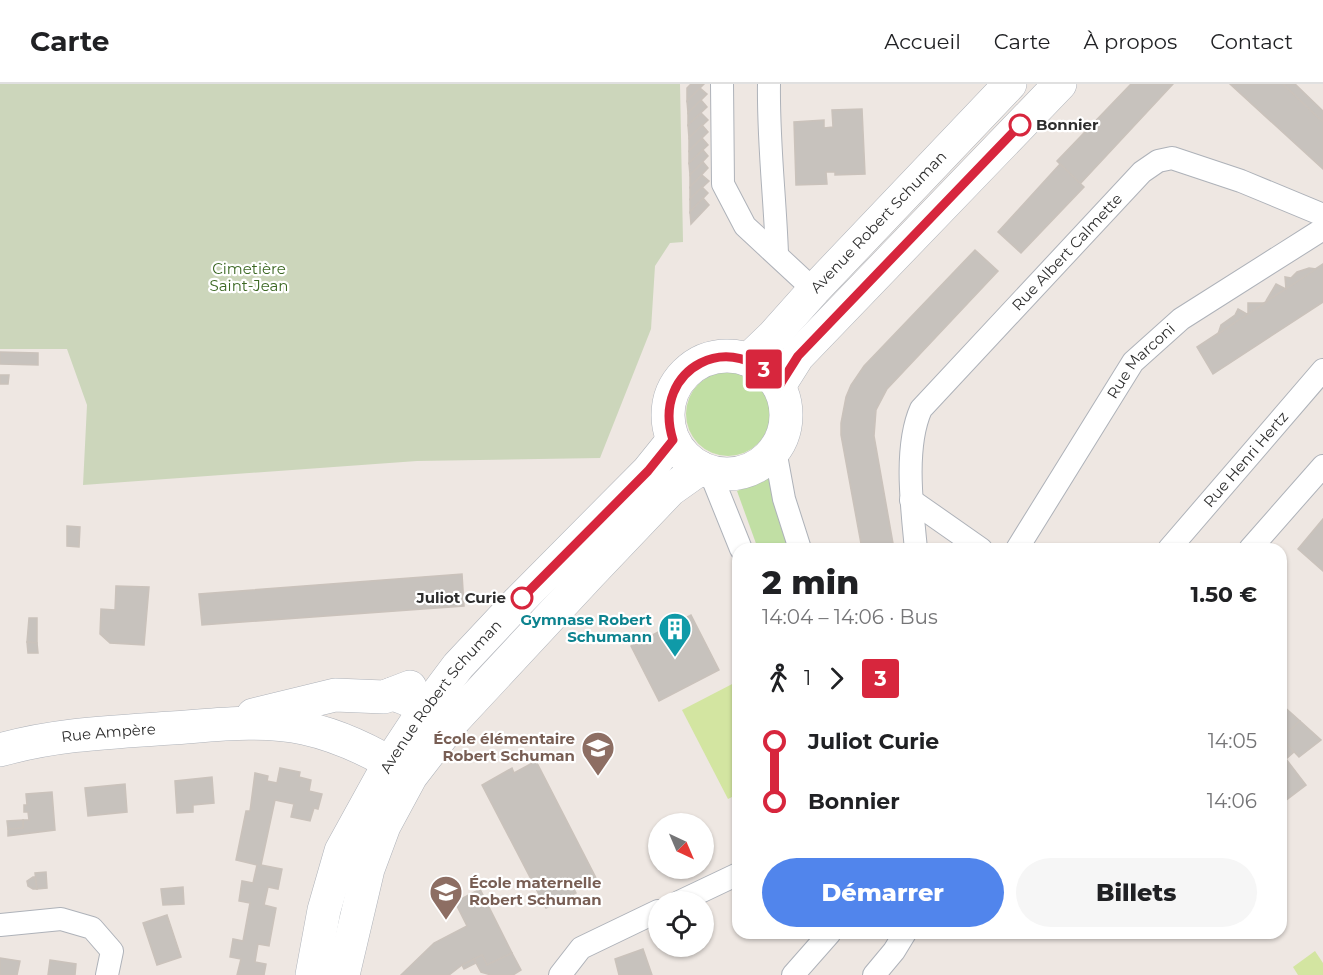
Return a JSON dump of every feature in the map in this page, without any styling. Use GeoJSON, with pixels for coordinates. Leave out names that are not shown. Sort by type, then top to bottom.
{"type":"FeatureCollection","features":[{"type":"Feature","properties":{"kind":"main road","name":"Avenue Robert Schuman"},"geometry":{"type":"LineString","coordinates":[[748,360],[1010,84]]}},
{"type":"Feature","properties":{"kind":"main road"},"geometry":{"type":"LineString","coordinates":[[779,386],[798,356],[1060,84]]}},
{"type":"Feature","properties":{"kind":"main road"},"geometry":{"type":"LineString","coordinates":[[731,356],[748,360],[760,365],[771,374],[779,386],[785,401],[787,418],[783,435],[775,450],[762,463],[746,471],[728,474],[705,470],[687,459],[673,440],[668,419],[669,403],[675,387],[685,374],[699,363],[714,357],[731,356]]}},
{"type":"Feature","properties":{"kind":"main road","name":"Avenue Robert Schuman"},"geometry":{"type":"LineString","coordinates":[[343,975],[368,869],[384,826],[400,769],[426,711],[458,666],[648,471],[673,440]]}},
{"type":"Feature","properties":{"kind":"main road","name":"Avenue Robert Schuman"},"geometry":{"type":"LineString","coordinates":[[312,975],[332,880],[341,851],[351,833],[400,769],[455,719],[670,490],[705,470]]}},
{"type":"Feature","properties":{"kind":"main road","name":"Rue Ampère"},"geometry":{"type":"LineString","coordinates":[[216,724],[335,695],[384,697],[458,666]]}},
{"type":"Feature","properties":{"kind":"main road","name":"Rue Ampère"},"geometry":{"type":"LineString","coordinates":[[392,694],[406,698],[426,711]]}},
{"type":"Feature","properties":{"kind":"main road","name":"Rue Ampère"},"geometry":{"type":"LineString","coordinates":[[0,750],[44,739],[216,724],[280,725],[324,733],[400,769]]}},
{"type":"Feature","properties":{"kind":"main road"},"geometry":{"type":"LineString","coordinates":[[324,733],[341,748],[356,768],[360,794],[354,810],[351,833]]}},
{"type":"Feature","properties":{"kind":"street"},"geometry":{"type":"LineString","coordinates":[[722,84],[723,184],[745,226],[814,290]]}},
{"type":"Feature","properties":{"kind":"street"},"geometry":{"type":"LineString","coordinates":[[769,84],[768,115],[777,254]]}},
{"type":"Feature","properties":{"kind":"street","name":"Rue Albert Calmette"},"geometry":{"type":"LineString","coordinates":[[915,543],[911,500],[913,433],[921,410],[1142,171],[1158,161],[1172,158],[1241,181],[1323,215]]}},
{"type":"Feature","properties":{"kind":"street","name":"Rue Marconi"},"geometry":{"type":"LineString","coordinates":[[1021,543],[1133,362],[1181,320],[1323,229]]}},
{"type":"Feature","properties":{"kind":"street","name":"Rue Henri Hertz"},"geometry":{"type":"LineString","coordinates":[[1174,543],[1323,370]]}},
{"type":"Feature","properties":{"kind":"street"},"geometry":{"type":"LineString","coordinates":[[775,450],[784,499],[798,543]]}},
{"type":"Feature","properties":{"kind":"street"},"geometry":{"type":"LineString","coordinates":[[1255,543],[1323,466]]}},
{"type":"Feature","properties":{"kind":"street"},"geometry":{"type":"LineString","coordinates":[[705,470],[738,543]]}},
{"type":"Feature","properties":{"kind":"street"},"geometry":{"type":"LineString","coordinates":[[911,500],[972,543]]}},
{"type":"Feature","properties":{"kind":"street"},"geometry":{"type":"LineString","coordinates":[[702,891],[732,877]]}},
{"type":"Feature","properties":{"kind":"street"},"geometry":{"type":"LineString","coordinates":[[560,975],[581,948],[648,916]]}},
{"type":"Feature","properties":{"kind":"street"},"geometry":{"type":"LineString","coordinates":[[0,925],[61,920],[92,928],[112,951],[107,975]]}},
{"type":"Feature","properties":{"kind":"street"},"geometry":{"type":"LineString","coordinates":[[793,975],[825,939]]}},
{"type":"Feature","properties":{"kind":"street"},"geometry":{"type":"LineString","coordinates":[[874,975],[901,939]]}},
{"type":"Feature","properties":{"kind":"green space","name":"Cimetière Saint-Jean"},"geometry":{"type":"Polygon","coordinates":[[[0,84],[680,84],[683,242],[670,243],[655,266],[651,329],[600,458],[417,461],[83,485],[87,405],[67,349],[0,349],[0,84]]]}},
{"type":"Feature","properties":{"kind":"green space"},"geometry":{"type":"Polygon","coordinates":[[[728,372],[744,375],[758,384],[767,398],[770,414],[767,430],[758,444],[744,453],[728,456],[712,453],[698,444],[689,430],[686,414],[689,398],[698,384],[712,375],[728,372]]]}},
{"type":"Feature","properties":{"kind":"green space"},"geometry":{"type":"Polygon","coordinates":[[[769,478],[789,543],[756,543],[737,491],[769,478]]]}},
{"type":"Feature","properties":{"kind":"green space"},"geometry":{"type":"Polygon","coordinates":[[[732,684],[732,797],[728,799],[682,710],[732,684]]]}},
{"type":"Feature","properties":{"kind":"green space"},"geometry":{"type":"Polygon","coordinates":[[[1315,951],[1323,963],[1323,975],[1298,975],[1293,967],[1315,951]]]}},
{"type":"Feature","properties":{"kind":"building"},"geometry":{"type":"Polygon","coordinates":[[[691,84],[704,84],[687,101],[687,88],[691,84]]]}},
{"type":"Feature","properties":{"kind":"building"},"geometry":{"type":"Polygon","coordinates":[[[1131,84],[1173,84],[1080,184],[1057,161],[1131,84]]]}},
{"type":"Feature","properties":{"kind":"building"},"geometry":{"type":"Polygon","coordinates":[[[1230,84],[1283,84],[1323,122],[1323,169],[1230,84]]]}},
{"type":"Feature","properties":{"kind":"building"},"geometry":{"type":"Polygon","coordinates":[[[1283,84],[1295,84],[1323,111],[1323,122],[1283,84]]]}},
{"type":"Feature","properties":{"kind":"building"},"geometry":{"type":"Polygon","coordinates":[[[700,88],[707,94],[688,113],[687,101],[700,88]]]}},
{"type":"Feature","properties":{"kind":"building"},"geometry":{"type":"Polygon","coordinates":[[[701,100],[707,107],[688,125],[688,113],[701,100]]]}},
{"type":"Feature","properties":{"kind":"building"},"geometry":{"type":"Polygon","coordinates":[[[862,109],[865,174],[835,175],[835,172],[826,172],[827,184],[796,185],[794,122],[824,120],[824,128],[833,127],[832,110],[862,109]]]}},
{"type":"Feature","properties":{"kind":"building"},"geometry":{"type":"Polygon","coordinates":[[[701,113],[708,120],[689,138],[688,125],[701,113]]]}},
{"type":"Feature","properties":{"kind":"building"},"geometry":{"type":"Polygon","coordinates":[[[702,125],[708,132],[689,151],[689,138],[702,125]]]}},
{"type":"Feature","properties":{"kind":"building"},"geometry":{"type":"Polygon","coordinates":[[[702,138],[708,145],[689,163],[689,151],[702,138]]]}},
{"type":"Feature","properties":{"kind":"building"},"geometry":{"type":"Polygon","coordinates":[[[703,150],[708,156],[690,175],[689,163],[703,150]]]}},
{"type":"Feature","properties":{"kind":"building"},"geometry":{"type":"Polygon","coordinates":[[[703,162],[708,168],[690,187],[690,175],[703,162]]]}},
{"type":"Feature","properties":{"kind":"building"},"geometry":{"type":"Polygon","coordinates":[[[1060,164],[1084,187],[1021,253],[998,232],[1060,164]]]}},
{"type":"Feature","properties":{"kind":"building"},"geometry":{"type":"Polygon","coordinates":[[[702,175],[709,181],[690,199],[690,187],[702,175]]]}},
{"type":"Feature","properties":{"kind":"building"},"geometry":{"type":"Polygon","coordinates":[[[702,187],[708,193],[690,212],[690,199],[702,187]]]}},
{"type":"Feature","properties":{"kind":"building"},"geometry":{"type":"Polygon","coordinates":[[[703,198],[709,205],[691,224],[690,212],[703,198]]]}},
{"type":"Feature","properties":{"kind":"building"},"geometry":{"type":"Polygon","coordinates":[[[975,250],[998,271],[887,389],[876,410],[874,436],[893,543],[861,543],[841,435],[846,397],[864,366],[975,250]]]}},
{"type":"Feature","properties":{"kind":"building"},"geometry":{"type":"Polygon","coordinates":[[[1323,264],[1323,302],[1213,374],[1197,347],[1323,264]]]}},
{"type":"Feature","properties":{"kind":"building"},"geometry":{"type":"Polygon","coordinates":[[[1309,268],[1316,269],[1286,289],[1285,277],[1291,278],[1297,272],[1309,268]]]}},
{"type":"Feature","properties":{"kind":"building"},"geometry":{"type":"Polygon","coordinates":[[[1276,284],[1286,289],[1266,301],[1276,284]]]}},
{"type":"Feature","properties":{"kind":"building"},"geometry":{"type":"Polygon","coordinates":[[[1248,303],[1265,303],[1248,314],[1248,303]]]}},
{"type":"Feature","properties":{"kind":"building"},"geometry":{"type":"Polygon","coordinates":[[[1238,309],[1247,314],[1218,334],[1221,325],[1235,315],[1238,309]]]}},
{"type":"Feature","properties":{"kind":"building"},"geometry":{"type":"Polygon","coordinates":[[[0,352],[38,353],[38,365],[0,364],[0,352]]]}},
{"type":"Feature","properties":{"kind":"building"},"geometry":{"type":"Polygon","coordinates":[[[0,375],[9,375],[8,384],[0,384],[0,375]]]}},
{"type":"Feature","properties":{"kind":"building"},"geometry":{"type":"Polygon","coordinates":[[[1323,519],[1323,571],[1298,549],[1323,519]]]}},
{"type":"Feature","properties":{"kind":"building"},"geometry":{"type":"Polygon","coordinates":[[[67,526],[80,527],[79,547],[67,546],[67,526]]]}},
{"type":"Feature","properties":{"kind":"building"},"geometry":{"type":"Polygon","coordinates":[[[462,574],[464,606],[202,625],[199,594],[462,574]]]}},
{"type":"Feature","properties":{"kind":"building"},"geometry":{"type":"Polygon","coordinates":[[[116,586],[149,587],[144,645],[110,643],[100,634],[101,609],[115,610],[116,586]]]}},
{"type":"Feature","properties":{"kind":"building","name":"Gymnase Robert Schumann"},"geometry":{"type":"Polygon","coordinates":[[[691,615],[719,670],[659,701],[631,646],[691,615]]]}},
{"type":"Feature","properties":{"kind":"building"},"geometry":{"type":"Polygon","coordinates":[[[29,618],[37,618],[37,643],[27,642],[29,618]]]}},
{"type":"Feature","properties":{"kind":"building"},"geometry":{"type":"Polygon","coordinates":[[[27,642],[37,643],[38,653],[28,653],[27,642]]]}},
{"type":"Feature","properties":{"kind":"building"},"geometry":{"type":"Polygon","coordinates":[[[1287,709],[1300,721],[1287,733],[1287,709]]]}},
{"type":"Feature","properties":{"kind":"building"},"geometry":{"type":"Polygon","coordinates":[[[1300,721],[1321,740],[1299,757],[1287,744],[1287,733],[1300,721]]]}},
{"type":"Feature","properties":{"kind":"building"},"geometry":{"type":"Polygon","coordinates":[[[1287,744],[1294,752],[1287,758],[1287,744]]]}},
{"type":"Feature","properties":{"kind":"building"},"geometry":{"type":"Polygon","coordinates":[[[1287,760],[1306,785],[1287,799],[1287,760]]]}},
{"type":"Feature","properties":{"kind":"building"},"geometry":{"type":"Polygon","coordinates":[[[536,761],[596,878],[574,889],[576,893],[546,908],[482,785],[512,768],[514,773],[536,761]]]}},
{"type":"Feature","properties":{"kind":"building"},"geometry":{"type":"Polygon","coordinates":[[[280,768],[300,772],[299,777],[311,780],[309,791],[322,794],[318,809],[314,808],[310,821],[291,817],[294,804],[275,800],[261,865],[282,869],[278,889],[268,887],[264,905],[276,908],[269,946],[258,944],[255,962],[266,964],[264,975],[237,975],[241,959],[230,957],[233,939],[243,941],[250,903],[239,901],[242,881],[253,883],[257,865],[236,860],[246,811],[250,811],[255,773],[268,776],[267,781],[277,783],[280,768]]]}},
{"type":"Feature","properties":{"kind":"building"},"geometry":{"type":"Polygon","coordinates":[[[212,777],[214,803],[193,805],[193,812],[177,813],[175,781],[212,777]]]}},
{"type":"Feature","properties":{"kind":"building"},"geometry":{"type":"Polygon","coordinates":[[[125,784],[127,812],[88,816],[85,788],[125,784]]]}},
{"type":"Feature","properties":{"kind":"building"},"geometry":{"type":"Polygon","coordinates":[[[52,792],[55,830],[8,836],[8,829],[23,828],[23,820],[29,820],[28,812],[24,812],[24,805],[27,805],[26,794],[52,792]]]}},
{"type":"Feature","properties":{"kind":"building"},"geometry":{"type":"Polygon","coordinates":[[[23,820],[23,828],[8,829],[7,821],[23,820]]]}},
{"type":"Feature","properties":{"kind":"building"},"geometry":{"type":"Polygon","coordinates":[[[46,872],[47,888],[37,889],[35,873],[46,872]]]}},
{"type":"Feature","properties":{"kind":"building"},"geometry":{"type":"Polygon","coordinates":[[[35,877],[37,889],[28,886],[27,881],[35,877]]]}},
{"type":"Feature","properties":{"kind":"building"},"geometry":{"type":"Polygon","coordinates":[[[183,887],[184,904],[163,905],[161,889],[183,887]]]}},
{"type":"Feature","properties":{"kind":"building"},"geometry":{"type":"Polygon","coordinates":[[[480,889],[512,953],[487,965],[482,955],[462,965],[449,975],[401,975],[434,943],[467,926],[455,902],[480,889]]]}},
{"type":"Feature","properties":{"kind":"building"},"geometry":{"type":"Polygon","coordinates":[[[167,915],[181,957],[157,965],[143,923],[167,915]]]}},
{"type":"Feature","properties":{"kind":"building"},"geometry":{"type":"Polygon","coordinates":[[[643,949],[652,975],[619,975],[615,959],[643,949]]]}},
{"type":"Feature","properties":{"kind":"building"},"geometry":{"type":"Polygon","coordinates":[[[512,953],[521,970],[513,975],[491,975],[481,972],[474,959],[482,955],[487,965],[512,953]]]}},
{"type":"Feature","properties":{"kind":"building"},"geometry":{"type":"Polygon","coordinates":[[[0,958],[20,961],[17,975],[0,975],[0,958]]]}},
{"type":"Feature","properties":{"kind":"building"},"geometry":{"type":"Polygon","coordinates":[[[474,959],[476,963],[464,969],[462,965],[474,959]]]}},
{"type":"Feature","properties":{"kind":"building"},"geometry":{"type":"Polygon","coordinates":[[[50,960],[76,964],[75,975],[48,975],[50,960]]]}},
{"type":"Feature","properties":{"kind":"bus line","name":"3"},"geometry":{"type":"LineString","coordinates":[[522,598],[648,471],[673,440],[668,419],[669,403],[675,387],[685,374],[699,363],[714,357],[731,356],[760,365],[771,374],[779,386],[798,356],[1020,125]]}},
{"type":"Feature","properties":{"kind":"place","name":"Bonnier"},"geometry":{"type":"Point","coordinates":[1020,125]}},
{"type":"Feature","properties":{"kind":"place","name":"Juliot Curie"},"geometry":{"type":"Point","coordinates":[522,598]}},
{"type":"Feature","properties":{"kind":"place","name":"Gymnase Robert Schumann"},"geometry":{"type":"Point","coordinates":[675,658]}},
{"type":"Feature","properties":{"kind":"place","name":"École élémentaire Robert Schuman"},"geometry":{"type":"Point","coordinates":[598,777]}},
{"type":"Feature","properties":{"kind":"place","name":"École maternelle Robert Schuman"},"geometry":{"type":"Point","coordinates":[446,921]}}]}
